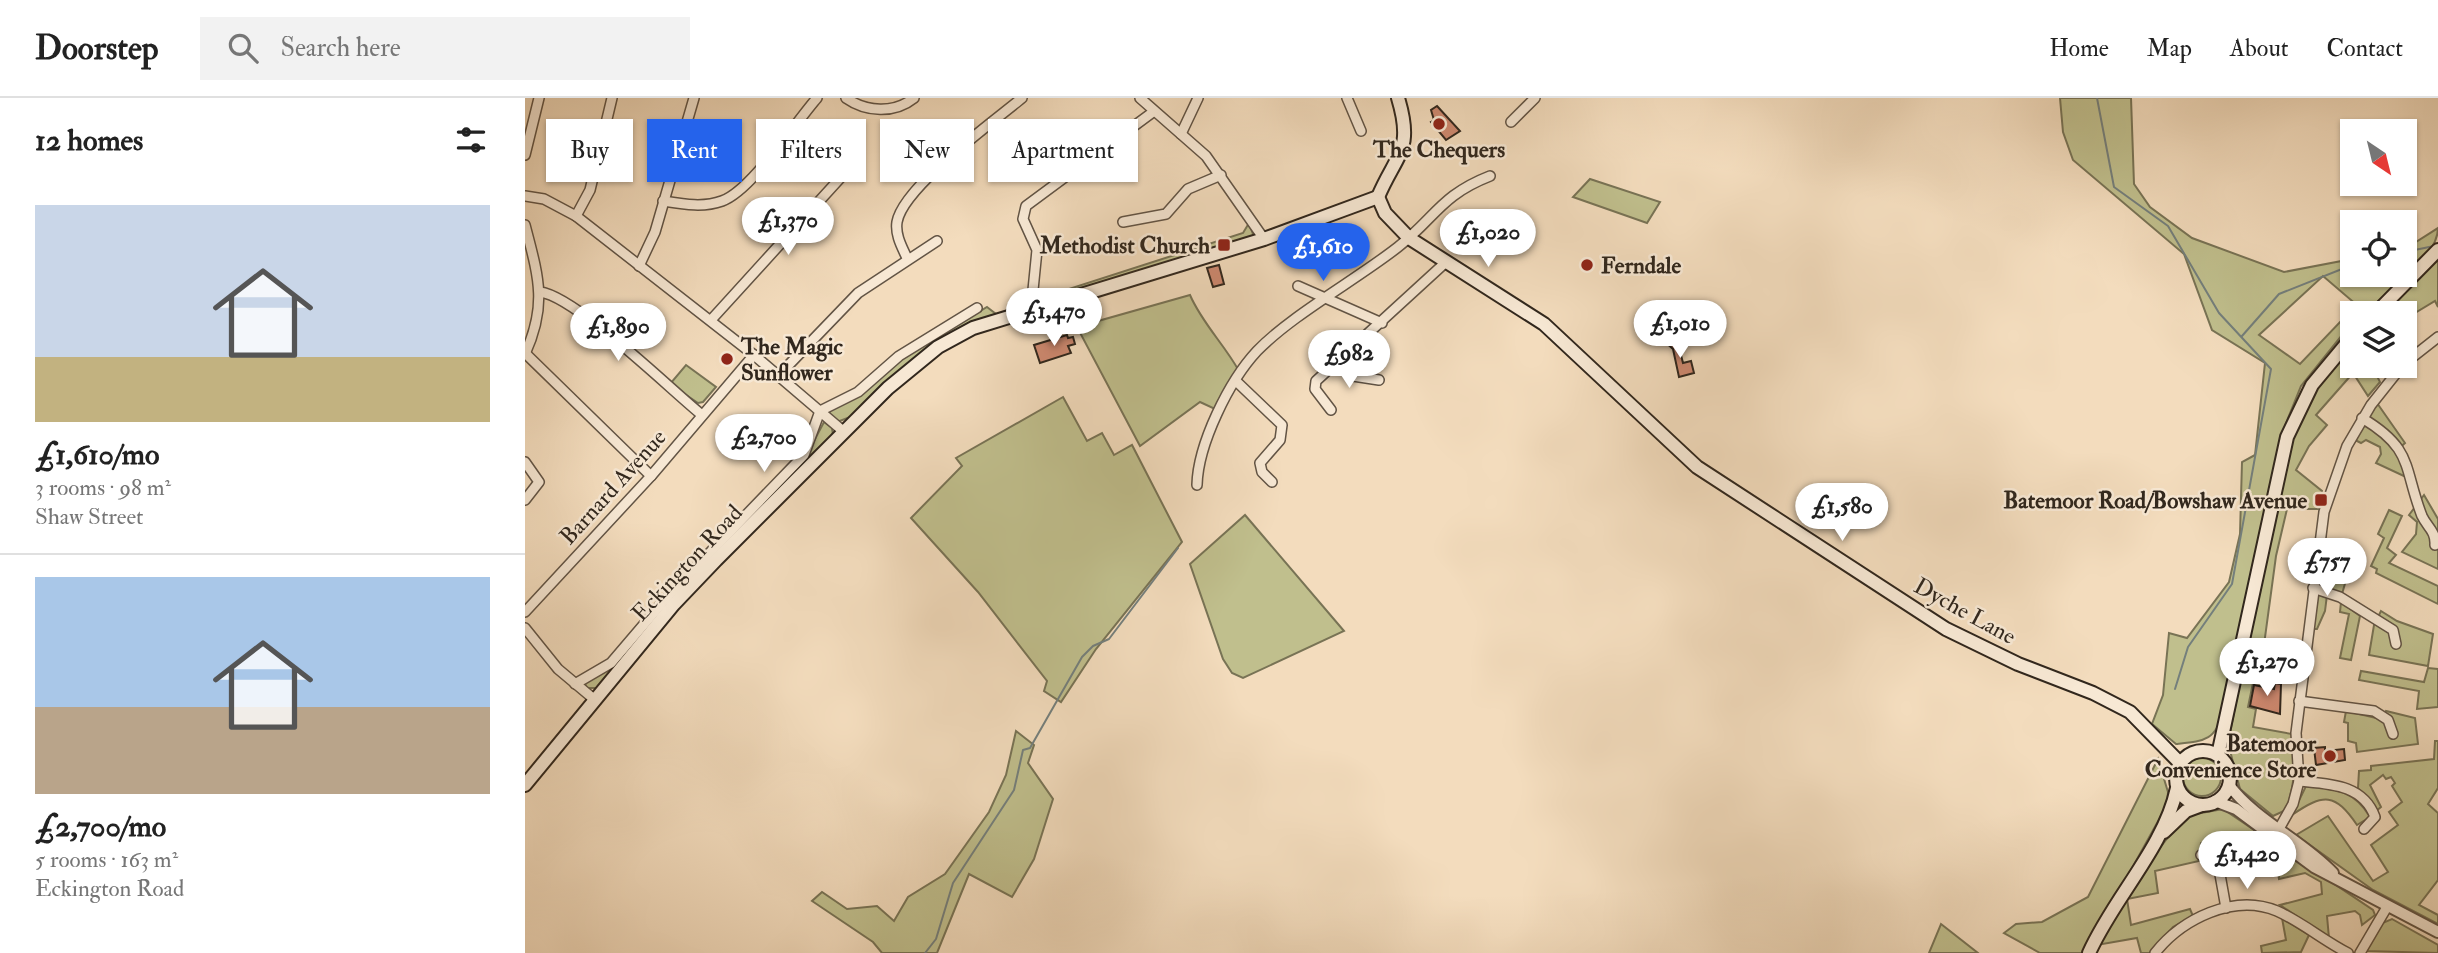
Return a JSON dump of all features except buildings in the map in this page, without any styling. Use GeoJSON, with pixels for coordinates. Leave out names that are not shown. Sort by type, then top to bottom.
{"type":"FeatureCollection","features":[{"type":"Feature","properties":{"kind":"main road"},"geometry":{"type":"LineString","coordinates":[[1378,197],[1401,156],[1405,139],[1398,98]]}},
{"type":"Feature","properties":{"kind":"main road","name":"Eckington Road"},"geometry":{"type":"LineString","coordinates":[[525,785],[674,604],[888,387],[938,347],[973,328],[1263,239],[1378,197]]}},
{"type":"Feature","properties":{"kind":"main road","name":"Dyche Lane"},"geometry":{"type":"LineString","coordinates":[[1378,197],[1385,213],[1409,238],[1544,324],[1697,467],[1946,629],[2018,664],[2094,693],[2130,712],[2180,763]]}},
{"type":"Feature","properties":{"kind":"main road"},"geometry":{"type":"LineString","coordinates":[[2388,301],[2438,250]]}},
{"type":"Feature","properties":{"kind":"main road"},"geometry":{"type":"LineString","coordinates":[[2218,755],[2287,437],[2294,417],[2324,367],[2340,350]]}},
{"type":"Feature","properties":{"kind":"main road"},"geometry":{"type":"LineString","coordinates":[[2089,953],[2173,805],[2177,788],[2176,774],[2180,763],[2197,751],[2218,755],[2229,770],[2229,785],[2215,801],[2186,811],[2152,846]]}},
{"type":"Feature","properties":{"kind":"main road"},"geometry":{"type":"LineString","coordinates":[[2177,788],[2193,803],[2202,805]]}},
{"type":"Feature","properties":{"kind":"street"},"geometry":{"type":"LineString","coordinates":[[525,155],[539,98]]}},
{"type":"Feature","properties":{"kind":"street"},"geometry":{"type":"LineString","coordinates":[[576,216],[590,190],[612,98]]}},
{"type":"Feature","properties":{"kind":"street"},"geometry":{"type":"LineString","coordinates":[[639,266],[652,243],[694,98]]}},
{"type":"Feature","properties":{"kind":"street"},"geometry":{"type":"LineString","coordinates":[[846,98],[871,109],[901,106],[914,98]]}},
{"type":"Feature","properties":{"kind":"street"},"geometry":{"type":"LineString","coordinates":[[907,258],[896,229],[905,203],[932,175],[1022,98]]}},
{"type":"Feature","properties":{"kind":"street"},"geometry":{"type":"LineString","coordinates":[[1140,98],[1153,112],[1199,148],[1221,175],[1263,239]]}},
{"type":"Feature","properties":{"kind":"street"},"geometry":{"type":"LineString","coordinates":[[1181,134],[1198,98]]}},
{"type":"Feature","properties":{"kind":"street"},"geometry":{"type":"LineString","coordinates":[[1347,98],[1361,131]]}},
{"type":"Feature","properties":{"kind":"street"},"geometry":{"type":"LineString","coordinates":[[663,201],[704,205],[731,198],[755,174],[814,99]]}},
{"type":"Feature","properties":{"kind":"street"},"geometry":{"type":"LineString","coordinates":[[1511,122],[1531,99]]}},
{"type":"Feature","properties":{"kind":"street"},"geometry":{"type":"LineString","coordinates":[[1031,310],[1037,250],[1023,219],[1026,206],[1153,112]]}},
{"type":"Feature","properties":{"kind":"street"},"geometry":{"type":"LineString","coordinates":[[1123,222],[1135,216],[1166,214],[1188,189],[1221,175]]}},
{"type":"Feature","properties":{"kind":"street"},"geometry":{"type":"LineString","coordinates":[[1197,485],[1204,441],[1257,351],[1409,238],[1443,201],[1490,176]]}},
{"type":"Feature","properties":{"kind":"street"},"geometry":{"type":"LineString","coordinates":[[711,320],[837,182]]}},
{"type":"Feature","properties":{"kind":"street"},"geometry":{"type":"LineString","coordinates":[[525,195],[544,199],[576,216],[711,320],[843,431]]}},
{"type":"Feature","properties":{"kind":"street"},"geometry":{"type":"LineString","coordinates":[[525,225],[540,292],[539,316],[525,354],[650,476]]}},
{"type":"Feature","properties":{"kind":"street"},"geometry":{"type":"LineString","coordinates":[[779,375],[853,298],[907,258],[937,241]]}},
{"type":"Feature","properties":{"kind":"street"},"geometry":{"type":"LineString","coordinates":[[1331,410],[1314,384],[1446,262]]}},
{"type":"Feature","properties":{"kind":"street"},"geometry":{"type":"LineString","coordinates":[[1298,286],[1382,323]]}},
{"type":"Feature","properties":{"kind":"street"},"geometry":{"type":"LineString","coordinates":[[540,292],[556,296],[582,313],[702,415]]}},
{"type":"Feature","properties":{"kind":"street"},"geometry":{"type":"LineString","coordinates":[[820,411],[851,396],[899,356],[977,308]]}},
{"type":"Feature","properties":{"kind":"street"},"geometry":{"type":"LineString","coordinates":[[2417,354],[2438,337]]}},
{"type":"Feature","properties":{"kind":"street","name":"Barnard Avenue"},"geometry":{"type":"LineString","coordinates":[[525,612],[650,476],[754,355]]}},
{"type":"Feature","properties":{"kind":"street"},"geometry":{"type":"LineString","coordinates":[[1338,361],[1353,376],[1379,380]]}},
{"type":"Feature","properties":{"kind":"street"},"geometry":{"type":"LineString","coordinates":[[2277,834],[2293,804],[2299,781],[2296,733],[2299,701],[2313,588],[2329,492],[2339,463],[2362,418],[2393,378]]}},
{"type":"Feature","properties":{"kind":"street"},"geometry":{"type":"LineString","coordinates":[[1237,382],[1282,425],[1280,440],[1260,463],[1262,472],[1272,482]]}},
{"type":"Feature","properties":{"kind":"street","name":"Eckington Road"},"geometry":{"type":"LineString","coordinates":[[576,684],[611,663],[669,595],[804,455],[820,411]]}},
{"type":"Feature","properties":{"kind":"street"},"geometry":{"type":"LineString","coordinates":[[2362,418],[2400,448],[2409,464],[2421,513],[2434,532],[2435,545]]}},
{"type":"Feature","properties":{"kind":"street"},"geometry":{"type":"LineString","coordinates":[[525,462],[539,482],[525,500]]}},
{"type":"Feature","properties":{"kind":"street"},"geometry":{"type":"LineString","coordinates":[[2313,588],[2340,597],[2393,630],[2396,644]]}},
{"type":"Feature","properties":{"kind":"street"},"geometry":{"type":"LineString","coordinates":[[525,628],[558,669],[594,700]]}},
{"type":"Feature","properties":{"kind":"street"},"geometry":{"type":"LineString","coordinates":[[2299,701],[2374,711],[2388,720],[2393,734]]}},
{"type":"Feature","properties":{"kind":"street"},"geometry":{"type":"LineString","coordinates":[[2299,781],[2346,787],[2356,791],[2375,817],[2364,828]]}},
{"type":"Feature","properties":{"kind":"street"},"geometry":{"type":"LineString","coordinates":[[2229,785],[2277,834]]}},
{"type":"Feature","properties":{"kind":"street"},"geometry":{"type":"LineString","coordinates":[[2215,801],[2237,809],[2318,857],[2337,877],[2387,907],[2438,932]]}},
{"type":"Feature","properties":{"kind":"street"},"geometry":{"type":"LineString","coordinates":[[2201,855],[2231,850]]}},
{"type":"Feature","properties":{"kind":"street"},"geometry":{"type":"LineString","coordinates":[[2216,852],[2226,908]]}},
{"type":"Feature","properties":{"kind":"street"},"geometry":{"type":"LineString","coordinates":[[2155,953],[2191,921],[2226,908],[2250,906],[2275,910],[2348,953]]}},
{"type":"Feature","properties":{"kind":"street"},"geometry":{"type":"LineString","coordinates":[[2360,953],[2387,907]]}},
{"type":"Feature","properties":{"kind":"shaded area"},"geometry":{"type":"Polygon","coordinates":[[[2060,98],[2131,98],[2134,184],[2150,207],[2192,238],[2284,272],[2340,261],[2340,287],[2396,287],[2378,301],[2352,301],[2323,276],[2259,335],[2300,364],[2340,322],[2340,338],[2301,386],[2282,433],[2221,721],[2213,734],[2194,742],[2176,744],[2152,724],[2163,695],[2169,633],[2187,638],[2229,582],[2240,534],[2242,462],[2255,455],[2265,363],[2212,330],[2184,254],[2073,160],[2063,132],[2060,98]]]}},
{"type":"Feature","properties":{"kind":"shaded area"},"geometry":{"type":"Polygon","coordinates":[[[1590,179],[1660,202],[1647,223],[1573,197],[1590,179]]]}},
{"type":"Feature","properties":{"kind":"shaded area"},"geometry":{"type":"Polygon","coordinates":[[[1249,223],[1254,237],[1047,299],[1044,297],[1243,233],[1249,223]]]}},
{"type":"Feature","properties":{"kind":"shaded area"},"geometry":{"type":"Polygon","coordinates":[[[2438,228],[2436,239],[2417,267],[2417,241],[2438,228]]]}},
{"type":"Feature","properties":{"kind":"shaded area"},"geometry":{"type":"Polygon","coordinates":[[[2438,256],[2438,307],[2435,301],[2417,312],[2417,301],[2394,301],[2408,287],[2417,287],[2417,277],[2438,256]]]}},
{"type":"Feature","properties":{"kind":"shaded area"},"geometry":{"type":"Polygon","coordinates":[[[1190,295],[1239,371],[1215,409],[1200,402],[1140,446],[1077,327],[1190,295]]]}},
{"type":"Feature","properties":{"kind":"shaded area"},"geometry":{"type":"Polygon","coordinates":[[[987,307],[996,314],[944,336],[853,416],[837,422],[829,414],[830,410],[894,364],[987,307]]]}},
{"type":"Feature","properties":{"kind":"shaded area"},"geometry":{"type":"Polygon","coordinates":[[[2340,356],[2340,378],[2349,378],[2316,415],[2327,425],[2309,446],[2296,470],[2322,491],[2318,509],[2287,509],[2276,556],[2263,652],[2299,656],[2297,666],[2258,659],[2248,707],[2256,709],[2253,727],[2292,734],[2292,790],[2286,810],[2273,816],[2240,789],[2228,743],[2274,511],[2289,451],[2299,423],[2330,368],[2340,356]]]}},
{"type":"Feature","properties":{"kind":"shaded area"},"geometry":{"type":"Polygon","coordinates":[[[686,365],[716,387],[703,402],[698,403],[670,384],[686,365]]]}},
{"type":"Feature","properties":{"kind":"shaded area"},"geometry":{"type":"Polygon","coordinates":[[[2356,378],[2378,378],[2380,382],[2368,396],[2356,378]]]}},
{"type":"Feature","properties":{"kind":"shaded area"},"geometry":{"type":"Polygon","coordinates":[[[1063,397],[1087,441],[1102,433],[1114,455],[1132,445],[1182,542],[1096,649],[1061,702],[1044,691],[1047,681],[978,592],[911,518],[962,466],[956,458],[1063,397]]]}},
{"type":"Feature","properties":{"kind":"shaded area"},"geometry":{"type":"Polygon","coordinates":[[[2377,403],[2405,443],[2396,451],[2406,477],[2376,463],[2381,454],[2380,447],[2366,440],[2361,443],[2355,440],[2377,403]]]}},
{"type":"Feature","properties":{"kind":"shaded area"},"geometry":{"type":"Polygon","coordinates":[[[824,422],[832,428],[833,435],[599,688],[586,688],[585,682],[599,675],[805,458],[824,422]]]}},
{"type":"Feature","properties":{"kind":"shaded area"},"geometry":{"type":"Polygon","coordinates":[[[2424,495],[2438,519],[2438,569],[2402,552],[2416,534],[2417,522],[2409,515],[2424,495]]]}},
{"type":"Feature","properties":{"kind":"shaded area"},"geometry":{"type":"Polygon","coordinates":[[[2389,510],[2402,516],[2387,548],[2396,555],[2389,563],[2438,586],[2438,604],[2376,573],[2377,569],[2371,566],[2384,538],[2378,534],[2389,510]]]}},
{"type":"Feature","properties":{"kind":"shaded area"},"geometry":{"type":"Polygon","coordinates":[[[1245,515],[1344,631],[1243,678],[1232,673],[1223,659],[1190,564],[1245,515]]]}},
{"type":"Feature","properties":{"kind":"shaded area"},"geometry":{"type":"Polygon","coordinates":[[[2319,577],[2346,580],[2342,594],[2327,595],[2325,611],[2317,629],[2312,629],[2319,577]]]}},
{"type":"Feature","properties":{"kind":"shaded area"},"geometry":{"type":"Polygon","coordinates":[[[2341,602],[2360,616],[2351,660],[2340,658],[2349,614],[2340,612],[2341,602]]]}},
{"type":"Feature","properties":{"kind":"shaded area"},"geometry":{"type":"Polygon","coordinates":[[[2381,611],[2397,621],[2433,634],[2428,666],[2369,655],[2374,625],[2381,611]]]}},
{"type":"Feature","properties":{"kind":"shaded area"},"geometry":{"type":"Polygon","coordinates":[[[2428,668],[2438,669],[2438,707],[2417,709],[2419,691],[2359,680],[2361,671],[2424,682],[2428,668]]]}},
{"type":"Feature","properties":{"kind":"shaded area"},"geometry":{"type":"Polygon","coordinates":[[[2346,711],[2381,719],[2386,711],[2415,718],[2418,744],[2357,752],[2356,743],[2348,741],[2348,723],[2344,722],[2346,711]]]}},
{"type":"Feature","properties":{"kind":"shaded area"},"geometry":{"type":"Polygon","coordinates":[[[1016,731],[1034,745],[1028,763],[1053,799],[1034,859],[1012,897],[969,874],[937,953],[882,953],[873,942],[812,901],[822,892],[847,909],[877,906],[894,921],[908,897],[945,874],[989,812],[1006,775],[1016,731]]]}},
{"type":"Feature","properties":{"kind":"shaded area"},"geometry":{"type":"Polygon","coordinates":[[[2435,741],[2438,741],[2438,788],[2428,804],[2438,813],[2438,880],[2419,905],[2438,915],[2438,924],[2373,890],[2296,835],[2328,816],[2373,881],[2388,872],[2371,845],[2398,825],[2389,812],[2402,802],[2392,786],[2395,783],[2391,777],[2386,779],[2383,775],[2370,785],[2381,807],[2376,811],[2358,788],[2359,771],[2371,770],[2371,766],[2434,759],[2435,741]]]}},
{"type":"Feature","properties":{"kind":"shaded area"},"geometry":{"type":"Polygon","coordinates":[[[2202,758],[2215,764],[2221,777],[2215,790],[2202,796],[2189,790],[2183,777],[2189,764],[2202,758]]]}},
{"type":"Feature","properties":{"kind":"shaded area"},"geometry":{"type":"Polygon","coordinates":[[[2158,759],[2168,792],[2167,805],[2085,953],[2040,953],[2004,933],[2016,924],[2042,922],[2088,897],[2158,759]]]}},
{"type":"Feature","properties":{"kind":"shaded area"},"geometry":{"type":"Polygon","coordinates":[[[2306,786],[2343,792],[2357,801],[2370,817],[2357,825],[2342,807],[2328,800],[2313,803],[2292,815],[2306,786]]]}},
{"type":"Feature","properties":{"kind":"shaded area"},"geometry":{"type":"Polygon","coordinates":[[[2223,809],[2373,910],[2375,915],[2362,925],[2360,915],[2355,911],[2327,916],[2329,938],[2280,905],[2322,894],[2321,882],[2305,873],[2279,879],[2273,844],[2236,853],[2227,837],[2201,843],[2199,861],[2155,871],[2158,893],[2127,899],[2131,925],[2190,909],[2193,916],[2173,927],[2150,953],[2141,953],[2137,938],[2097,945],[2123,897],[2178,824],[2190,815],[2223,809]]]}},
{"type":"Feature","properties":{"kind":"shaded area"},"geometry":{"type":"Polygon","coordinates":[[[2282,918],[2309,935],[2301,952],[2262,953],[2261,946],[2286,940],[2282,918]]]}},
{"type":"Feature","properties":{"kind":"shaded area"},"geometry":{"type":"Polygon","coordinates":[[[2392,919],[2438,945],[2438,953],[2366,951],[2380,924],[2392,919]]]}},
{"type":"Feature","properties":{"kind":"shaded area"},"geometry":{"type":"Polygon","coordinates":[[[1941,924],[1978,953],[1929,953],[1941,924]]]}},
{"type":"Feature","properties":{"kind":"waterway"},"geometry":{"type":"LineString","coordinates":[[2097,98],[2114,187],[2168,226],[2219,313],[2271,369],[2232,584],[2188,647],[2175,689]]}},
{"type":"Feature","properties":{"kind":"waterway"},"geometry":{"type":"LineString","coordinates":[[2417,250],[2434,246]]}},
{"type":"Feature","properties":{"kind":"waterway"},"geometry":{"type":"LineString","coordinates":[[2242,336],[2279,294],[2340,270]]}},
{"type":"Feature","properties":{"kind":"waterway"},"geometry":{"type":"LineString","coordinates":[[925,953],[936,939],[953,883],[1014,790],[1023,750],[1030,748],[1082,657],[1093,646],[1109,639],[1178,548]]}},
{"type":"Feature","properties":{"kind":"place","name":"The Chequers"},"geometry":{"type":"Point","coordinates":[1439,124]}},
{"type":"Feature","properties":{"kind":"place","name":"Methodist Church"},"geometry":{"type":"Point","coordinates":[1224,245]}},
{"type":"Feature","properties":{"kind":"place","name":"Ferndale"},"geometry":{"type":"Point","coordinates":[1587,265]}},
{"type":"Feature","properties":{"kind":"place","name":"The Magic Sunflower"},"geometry":{"type":"Point","coordinates":[727,359]}},
{"type":"Feature","properties":{"kind":"place","name":"Batemoor Road/Bowshaw Avenue"},"geometry":{"type":"Point","coordinates":[2321,500]}},
{"type":"Feature","properties":{"kind":"place","name":"Batemoor Convenience Store"},"geometry":{"type":"Point","coordinates":[2330,756]}}]}
